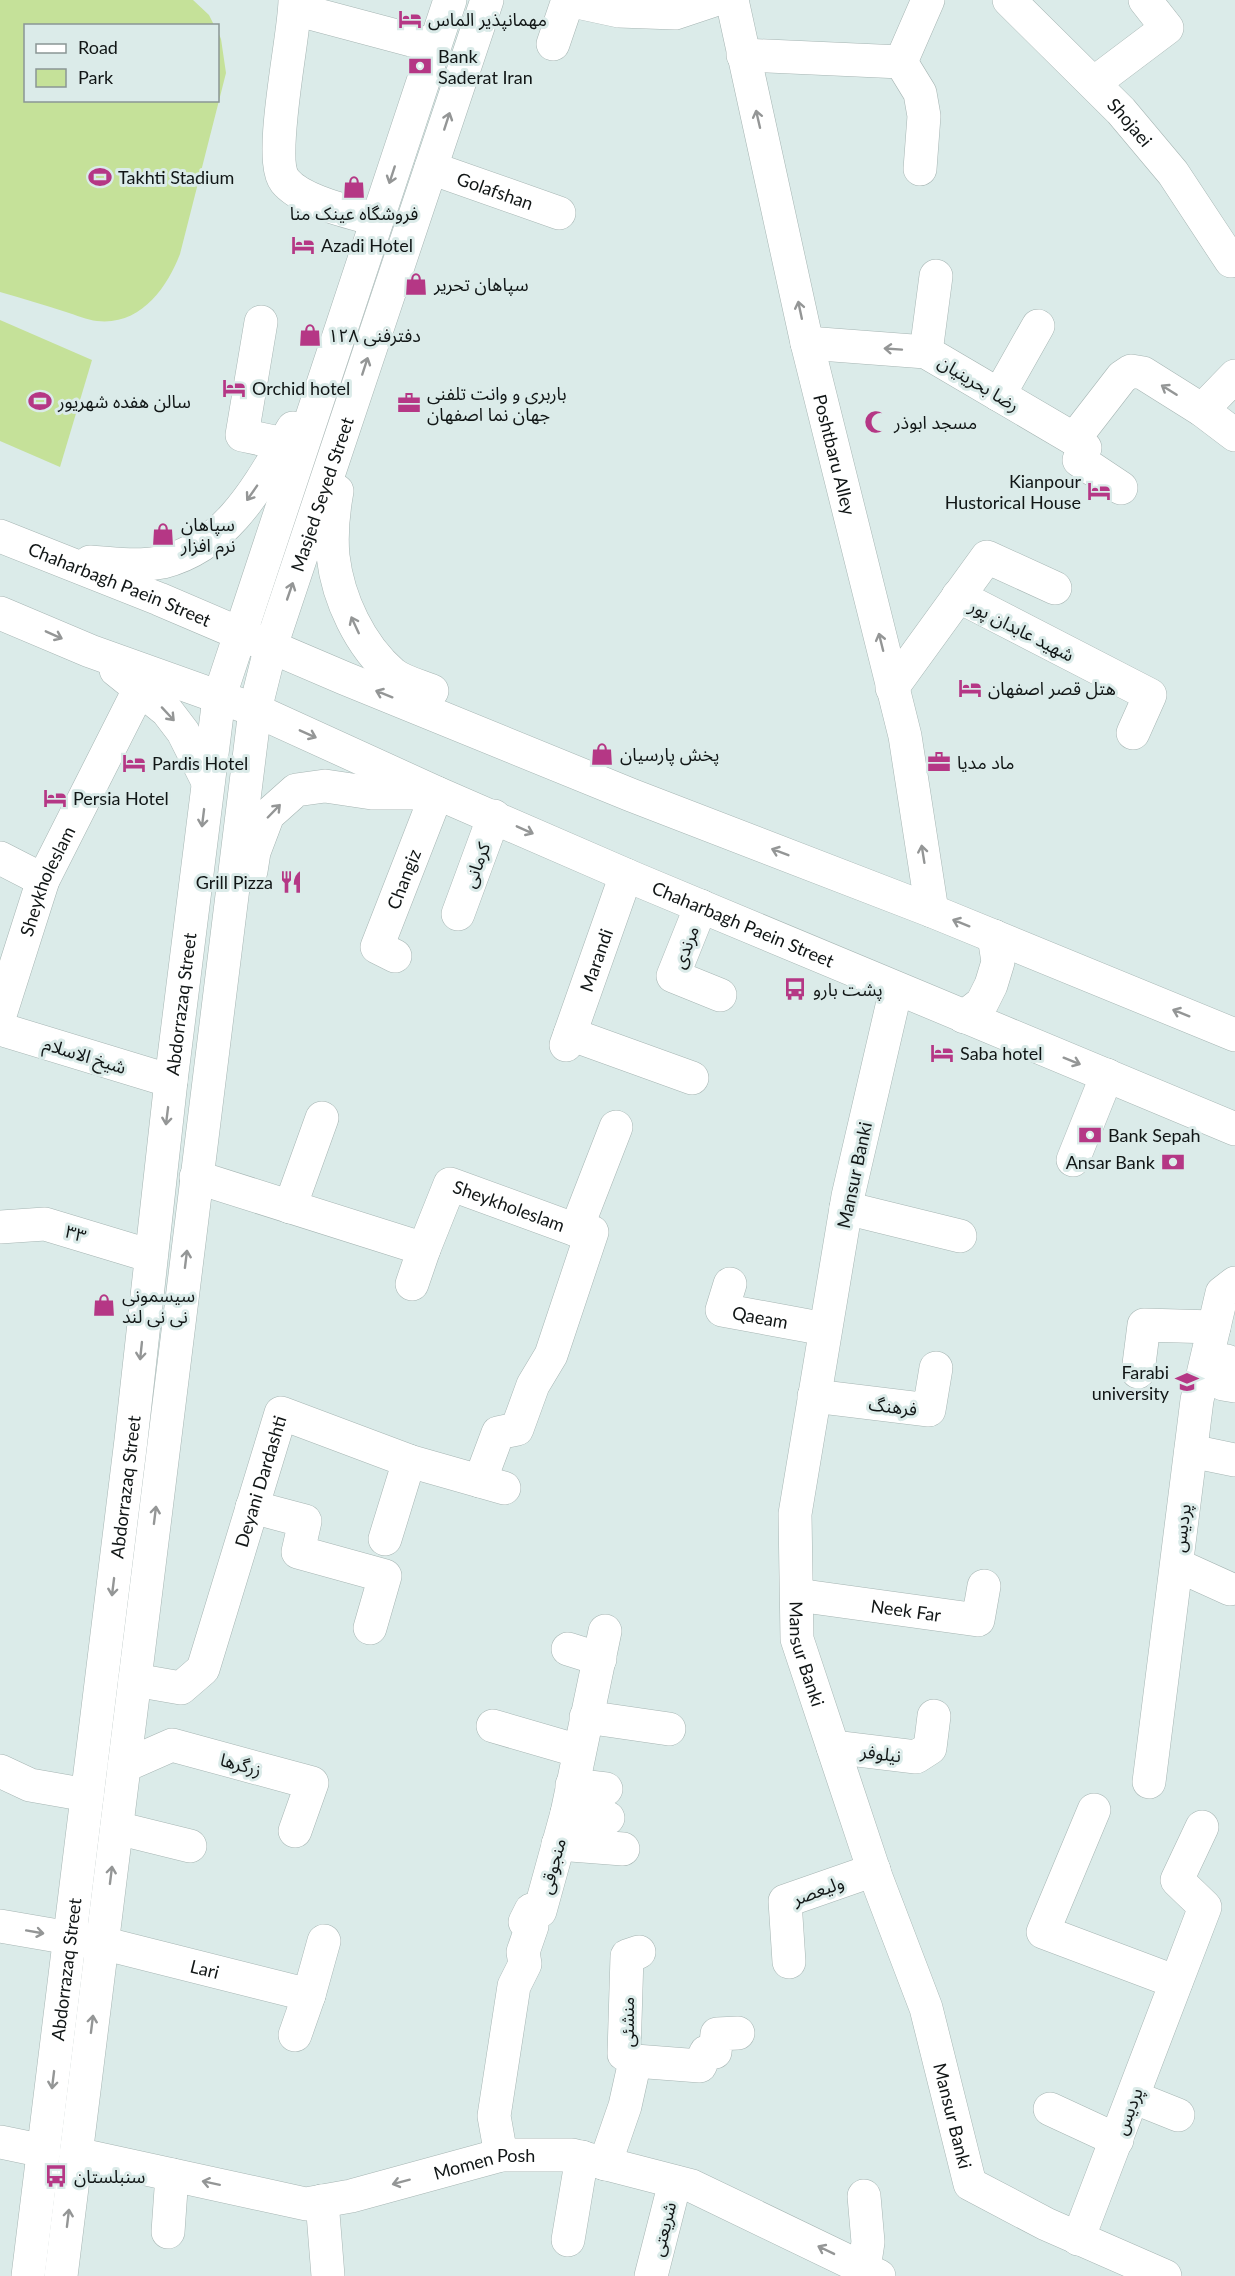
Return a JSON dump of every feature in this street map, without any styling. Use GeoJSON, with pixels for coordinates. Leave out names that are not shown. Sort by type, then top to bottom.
{"type":"FeatureCollection","features":[{"type":"Feature","properties":{"kind":"street","name":"Masjed Seyed Street"},"geometry":{"type":"LineString","coordinates":[[219,698],[450,0]]}},
{"type":"Feature","properties":{"kind":"street","name":"Masjed Seyed Street"},"geometry":{"type":"LineString","coordinates":[[255,710],[271,646],[487,0]]}},
{"type":"Feature","properties":{"kind":"street"},"geometry":{"type":"LineString","coordinates":[[553,44],[568,0],[619,11],[675,13],[714,0]]}},
{"type":"Feature","properties":{"kind":"street","name":"Poshtbaru Alley"},"geometry":{"type":"LineString","coordinates":[[732,0],[807,343],[905,736],[932,912]]}},
{"type":"Feature","properties":{"kind":"street"},"geometry":{"type":"LineString","coordinates":[[901,62],[928,0]]}},
{"type":"Feature","properties":{"kind":"street","name":"Shojaei"},"geometry":{"type":"LineString","coordinates":[[1009,0],[1094,82],[1173,173],[1231,261]]}},
{"type":"Feature","properties":{"kind":"street"},"geometry":{"type":"LineString","coordinates":[[1094,82],[1167,28],[1145,0]]}},
{"type":"Feature","properties":{"kind":"street"},"geometry":{"type":"LineString","coordinates":[[377,220],[324,203],[297,191],[284,179],[278,147],[295,4],[434,46]]}},
{"type":"Feature","properties":{"kind":"street"},"geometry":{"type":"LineString","coordinates":[[743,55],[901,62]]}},
{"type":"Feature","properties":{"kind":"street"},"geometry":{"type":"LineString","coordinates":[[901,62],[920,93],[924,116],[920,169]]}},
{"type":"Feature","properties":{"kind":"street","name":"Golafshan"},"geometry":{"type":"LineString","coordinates":[[431,168],[559,213]]}},
{"type":"Feature","properties":{"kind":"street"},"geometry":{"type":"LineString","coordinates":[[926,351],[936,276]]}},
{"type":"Feature","properties":{"kind":"street"},"geometry":{"type":"LineString","coordinates":[[261,322],[242,435],[284,444]]}},
{"type":"Feature","properties":{"kind":"street"},"geometry":{"type":"LineString","coordinates":[[999,395],[1038,326]]}},
{"type":"Feature","properties":{"kind":"street","name":"رضا بحرینیان"},"geometry":{"type":"LineString","coordinates":[[807,343],[926,351],[1074,439]]}},
{"type":"Feature","properties":{"kind":"street"},"geometry":{"type":"LineString","coordinates":[[1121,488],[1079,460],[1085,448],[1074,439],[1122,377],[1131,371],[1143,373],[1202,410],[1235,435]]}},
{"type":"Feature","properties":{"kind":"street"},"geometry":{"type":"LineString","coordinates":[[1202,410],[1235,376]]}},
{"type":"Feature","properties":{"kind":"street"},"geometry":{"type":"LineString","coordinates":[[58,559],[120,565],[162,562],[197,549],[233,520],[284,444],[324,378]]}},
{"type":"Feature","properties":{"kind":"street"},"geometry":{"type":"LineString","coordinates":[[350,410],[332,520],[333,556],[343,597],[362,639],[395,675],[580,754],[631,795]]}},
{"type":"Feature","properties":{"kind":"street","name":"Chaharbagh Paein Street"},"geometry":{"type":"LineString","coordinates":[[0,536],[159,598],[271,646]]}},
{"type":"Feature","properties":{"kind":"street"},"geometry":{"type":"LineString","coordinates":[[958,596],[987,557],[1055,588]]}},
{"type":"Feature","properties":{"kind":"street","name":"شهید عابدان پور"},"geometry":{"type":"LineString","coordinates":[[892,688],[958,596],[1150,696],[1133,733]]}},
{"type":"Feature","properties":{"kind":"street"},"geometry":{"type":"LineString","coordinates":[[0,613],[90,651],[219,698]]}},
{"type":"Feature","properties":{"kind":"street"},"geometry":{"type":"LineString","coordinates":[[271,646],[631,795],[994,936],[1235,1035]]}},
{"type":"Feature","properties":{"kind":"street"},"geometry":{"type":"LineString","coordinates":[[90,651],[167,711],[183,732],[208,782]]}},
{"type":"Feature","properties":{"kind":"street","name":"Sheykholeslam"},"geometry":{"type":"LineString","coordinates":[[0,1015],[9,955],[43,880],[140,688]]}},
{"type":"Feature","properties":{"kind":"street","name":"Chaharbagh Paein Street"},"geometry":{"type":"LineString","coordinates":[[219,698],[255,710],[437,793],[626,875],[1235,1129]]}},
{"type":"Feature","properties":{"kind":"street","name":"Abdorrazaq Street"},"geometry":{"type":"LineString","coordinates":[[61,2276],[76,2154],[87,1941],[87,1795],[171,1081],[219,698]]}},
{"type":"Feature","properties":{"kind":"street","name":"Abdorrazaq Street"},"geometry":{"type":"LineString","coordinates":[[28,2276],[44,2151],[87,1941],[117,1828],[255,710]]}},
{"type":"Feature","properties":{"kind":"street"},"geometry":{"type":"LineString","coordinates":[[202,1131],[226,1043],[254,852],[268,815],[296,790],[325,786],[372,793],[437,793]]}},
{"type":"Feature","properties":{"kind":"street","name":"Changiz"},"geometry":{"type":"LineString","coordinates":[[395,956],[377,947],[437,793]]}},
{"type":"Feature","properties":{"kind":"street","name":"کرمانی"},"geometry":{"type":"LineString","coordinates":[[458,914],[494,816]]}},
{"type":"Feature","properties":{"kind":"street"},"geometry":{"type":"LineString","coordinates":[[0,858],[43,880]]}},
{"type":"Feature","properties":{"kind":"street","name":"Marandi"},"geometry":{"type":"LineString","coordinates":[[626,875],[568,1040],[692,1078]]}},
{"type":"Feature","properties":{"kind":"street","name":"مرندی"},"geometry":{"type":"LineString","coordinates":[[701,906],[673,976],[720,994]]}},
{"type":"Feature","properties":{"kind":"street"},"geometry":{"type":"LineString","coordinates":[[964,1017],[982,1003],[991,985],[998,962],[994,936]]}},
{"type":"Feature","properties":{"kind":"street","name":"Mansur Banki"},"geometry":{"type":"LineString","coordinates":[[896,989],[846,1208],[795,1514],[797,1639],[874,1870],[926,2008],[970,2184],[1078,2239],[1165,2276]]}},
{"type":"Feature","properties":{"kind":"street","name":"شیخ الاسلام"},"geometry":{"type":"LineString","coordinates":[[0,1029],[171,1081]]}},
{"type":"Feature","properties":{"kind":"street"},"geometry":{"type":"LineString","coordinates":[[1073,1160],[1107,1075]]}},
{"type":"Feature","properties":{"kind":"street"},"geometry":{"type":"LineString","coordinates":[[290,1207],[322,1118]]}},
{"type":"Feature","properties":{"kind":"street"},"geometry":{"type":"LineString","coordinates":[[576,1230],[616,1127]]}},
{"type":"Feature","properties":{"kind":"street"},"geometry":{"type":"LineString","coordinates":[[196,1177],[424,1249],[412,1284]]}},
{"type":"Feature","properties":{"kind":"street","name":"Sheykholeslam"},"geometry":{"type":"LineString","coordinates":[[424,1249],[450,1184],[576,1230],[592,1232],[551,1356],[533,1385],[517,1429],[498,1433],[492,1485]]}},
{"type":"Feature","properties":{"kind":"street"},"geometry":{"type":"LineString","coordinates":[[846,1208],[960,1236]]}},
{"type":"Feature","properties":{"kind":"street","name":"۳۳"},"geometry":{"type":"LineString","coordinates":[[0,1227],[45,1224],[151,1256]]}},
{"type":"Feature","properties":{"kind":"street","name":"پردیس"},"geometry":{"type":"LineString","coordinates":[[1149,1782],[1197,1400],[1222,1293],[1235,1283]]}},
{"type":"Feature","properties":{"kind":"street","name":"Qaeam"},"geometry":{"type":"LineString","coordinates":[[730,1284],[722,1310],[825,1329]]}},
{"type":"Feature","properties":{"kind":"street"},"geometry":{"type":"LineString","coordinates":[[1138,1372],[1144,1325],[1211,1342],[1227,1361],[1223,1384],[1235,1386]]}},
{"type":"Feature","properties":{"kind":"street","name":"فرهنگ"},"geometry":{"type":"LineString","coordinates":[[814,1396],[929,1410],[936,1368]]}},
{"type":"Feature","properties":{"kind":"street","name":"Deyani Dardashti"},"geometry":{"type":"LineString","coordinates":[[135,1680],[181,1688],[203,1669],[229,1557],[252,1507],[281,1413],[409,1461],[492,1485]]}},
{"type":"Feature","properties":{"kind":"street"},"geometry":{"type":"LineString","coordinates":[[1191,1451],[1235,1460]]}},
{"type":"Feature","properties":{"kind":"street"},"geometry":{"type":"LineString","coordinates":[[385,1539],[409,1461]]}},
{"type":"Feature","properties":{"kind":"street"},"geometry":{"type":"LineString","coordinates":[[252,1507],[305,1521],[298,1552],[385,1576],[370,1628]]}},
{"type":"Feature","properties":{"kind":"street"},"geometry":{"type":"LineString","coordinates":[[1177,1565],[1230,1589]]}},
{"type":"Feature","properties":{"kind":"street","name":"Neek Far"},"geometry":{"type":"LineString","coordinates":[[797,1594],[978,1620],[984,1586]]}},
{"type":"Feature","properties":{"kind":"street","name":"منجوقی"},"geometry":{"type":"LineString","coordinates":[[501,2155],[494,2116],[514,1986],[525,1964],[523,1952],[532,1926],[525,1922],[531,1910],[540,1911],[569,1799],[602,1645],[568,1649]]}},
{"type":"Feature","properties":{"kind":"street","name":"نیلوفر"},"geometry":{"type":"LineString","coordinates":[[833,1747],[916,1757],[930,1748],[934,1716]]}},
{"type":"Feature","properties":{"kind":"street"},"geometry":{"type":"LineString","coordinates":[[586,1718],[669,1729]]}},
{"type":"Feature","properties":{"kind":"street"},"geometry":{"type":"LineString","coordinates":[[493,1726],[579,1751]]}},
{"type":"Feature","properties":{"kind":"street","name":"زرگرها"},"geometry":{"type":"LineString","coordinates":[[124,1767],[172,1745],[312,1783],[295,1831]]}},
{"type":"Feature","properties":{"kind":"street"},"geometry":{"type":"LineString","coordinates":[[0,1771],[30,1785],[87,1795]]}},
{"type":"Feature","properties":{"kind":"street"},"geometry":{"type":"LineString","coordinates":[[569,1799],[607,1804]]}},
{"type":"Feature","properties":{"kind":"street"},"geometry":{"type":"LineString","coordinates":[[1094,1810],[1043,1932],[1176,1982]]}},
{"type":"Feature","properties":{"kind":"street","name":"پردیس"},"geometry":{"type":"LineString","coordinates":[[1078,2239],[1205,1907],[1177,1880],[1202,1827]]}},
{"type":"Feature","properties":{"kind":"street"},"geometry":{"type":"LineString","coordinates":[[117,1828],[190,1846]]}},
{"type":"Feature","properties":{"kind":"street"},"geometry":{"type":"LineString","coordinates":[[558,1844],[623,1849]]}},
{"type":"Feature","properties":{"kind":"street","name":"ولیعصر"},"geometry":{"type":"LineString","coordinates":[[789,1962],[785,1901],[874,1870]]}},
{"type":"Feature","properties":{"kind":"street","name":"Lari"},"geometry":{"type":"LineString","coordinates":[[0,1926],[87,1941],[309,1995]]}},
{"type":"Feature","properties":{"kind":"street"},"geometry":{"type":"LineString","coordinates":[[295,2035],[324,1941]]}},
{"type":"Feature","properties":{"kind":"street","name":"منشئی"},"geometry":{"type":"LineString","coordinates":[[568,2240],[593,2161],[625,2106],[635,2061],[624,2054],[627,1956],[639,1952]]}},
{"type":"Feature","properties":{"kind":"street"},"geometry":{"type":"LineString","coordinates":[[635,2061],[700,2066],[706,2052],[715,2052],[717,2034],[738,2033]]}},
{"type":"Feature","properties":{"kind":"street"},"geometry":{"type":"LineString","coordinates":[[1133,2097],[1178,2115]]}},
{"type":"Feature","properties":{"kind":"street"},"geometry":{"type":"LineString","coordinates":[[1050,2109],[1117,2140]]}},
{"type":"Feature","properties":{"kind":"street"},"geometry":{"type":"LineString","coordinates":[[0,2142],[44,2151]]}},
{"type":"Feature","properties":{"kind":"street","name":"Momen Posh"},"geometry":{"type":"LineString","coordinates":[[76,2154],[306,2204],[351,2196],[501,2155],[572,2155],[692,2186],[874,2274]]}},
{"type":"Feature","properties":{"kind":"street"},"geometry":{"type":"LineString","coordinates":[[168,2232],[172,2175]]}},
{"type":"Feature","properties":{"kind":"street","name":"شریعتی"},"geometry":{"type":"LineString","coordinates":[[651,2276],[675,2182]]}},
{"type":"Feature","properties":{"kind":"street"},"geometry":{"type":"LineString","coordinates":[[864,2196],[868,2242],[874,2274]]}},
{"type":"Feature","properties":{"kind":"street"},"geometry":{"type":"LineString","coordinates":[[322,2201],[328,2276]]}},
{"type":"Feature","properties":{"kind":"green space","name":"Takhti Stadium"},"geometry":{"type":"Polygon","coordinates":[[[0,0],[193,0],[209,15],[214,24],[24,24],[24,102],[219,102],[180,254],[168,280],[150,302],[139,311],[112,321],[93,320],[0,292],[0,0]]]}},
{"type":"Feature","properties":{"kind":"green space","name":"Takhti Stadium"},"geometry":{"type":"Polygon","coordinates":[[[219,34],[221,39],[226,73],[219,101],[219,34]]]}},
{"type":"Feature","properties":{"kind":"green space","name":"سالن هفده شهریور"},"geometry":{"type":"Polygon","coordinates":[[[0,320],[92,360],[60,467],[0,441],[0,320]]]}},
{"type":"Feature","properties":{"kind":"place","name":"مهمانپذیر الماس"},"geometry":{"type":"Point","coordinates":[410,19]}},
{"type":"Feature","properties":{"kind":"place","name":"Bank Saderat Iran"},"geometry":{"type":"Point","coordinates":[420,66]}},
{"type":"Feature","properties":{"kind":"place","name":"Takhti Stadium"},"geometry":{"type":"Point","coordinates":[100,177]}},
{"type":"Feature","properties":{"kind":"place","name":"فروشگاه عینک منا"},"geometry":{"type":"Point","coordinates":[354,187]}},
{"type":"Feature","properties":{"kind":"place","name":"Azadi Hotel"},"geometry":{"type":"Point","coordinates":[303,245]}},
{"type":"Feature","properties":{"kind":"place","name":"سپاهان تحریر"},"geometry":{"type":"Point","coordinates":[416,284]}},
{"type":"Feature","properties":{"kind":"place","name":"دفترفنی ۱۲۸"},"geometry":{"type":"Point","coordinates":[310,335]}},
{"type":"Feature","properties":{"kind":"place","name":"Orchid hotel"},"geometry":{"type":"Point","coordinates":[234,388]}},
{"type":"Feature","properties":{"kind":"place","name":"سالن هفده شهریور"},"geometry":{"type":"Point","coordinates":[40,401]}},
{"type":"Feature","properties":{"kind":"place","name":"باربری و وانت تلفنی جهان نما اصفهان"},"geometry":{"type":"Point","coordinates":[409,403]}},
{"type":"Feature","properties":{"kind":"place","name":"مسجد ابوذر"},"geometry":{"type":"Point","coordinates":[876,422]}},
{"type":"Feature","properties":{"kind":"place","name":"Kianpour Hustorical House"},"geometry":{"type":"Point","coordinates":[1099,491]}},
{"type":"Feature","properties":{"kind":"place","name":"سپاهان نرم افزار"},"geometry":{"type":"Point","coordinates":[163,534]}},
{"type":"Feature","properties":{"kind":"place","name":"هتل قصر اصفهان"},"geometry":{"type":"Point","coordinates":[970,688]}},
{"type":"Feature","properties":{"kind":"place","name":"پخش پارسیان"},"geometry":{"type":"Point","coordinates":[602,754]}},
{"type":"Feature","properties":{"kind":"place","name":"ماد مدیا"},"geometry":{"type":"Point","coordinates":[939,762]}},
{"type":"Feature","properties":{"kind":"place","name":"Pardis Hotel"},"geometry":{"type":"Point","coordinates":[134,763]}},
{"type":"Feature","properties":{"kind":"place","name":"Persia Hotel"},"geometry":{"type":"Point","coordinates":[55,798]}},
{"type":"Feature","properties":{"kind":"place","name":"Grill Pizza"},"geometry":{"type":"Point","coordinates":[291,882]}},
{"type":"Feature","properties":{"kind":"place","name":"پشت بارو"},"geometry":{"type":"Point","coordinates":[795,989]}},
{"type":"Feature","properties":{"kind":"place","name":"Saba hotel"},"geometry":{"type":"Point","coordinates":[942,1053]}},
{"type":"Feature","properties":{"kind":"place","name":"Bank Sepah"},"geometry":{"type":"Point","coordinates":[1090,1135]}},
{"type":"Feature","properties":{"kind":"place","name":"Ansar Bank"},"geometry":{"type":"Point","coordinates":[1173,1162]}},
{"type":"Feature","properties":{"kind":"place","name":"سیسمونی نی نی لند"},"geometry":{"type":"Point","coordinates":[104,1305]}},
{"type":"Feature","properties":{"kind":"place","name":"Farabi university"},"geometry":{"type":"Point","coordinates":[1187,1382]}},
{"type":"Feature","properties":{"kind":"place","name":"سنبلستان"},"geometry":{"type":"Point","coordinates":[56,2176]}}]}
